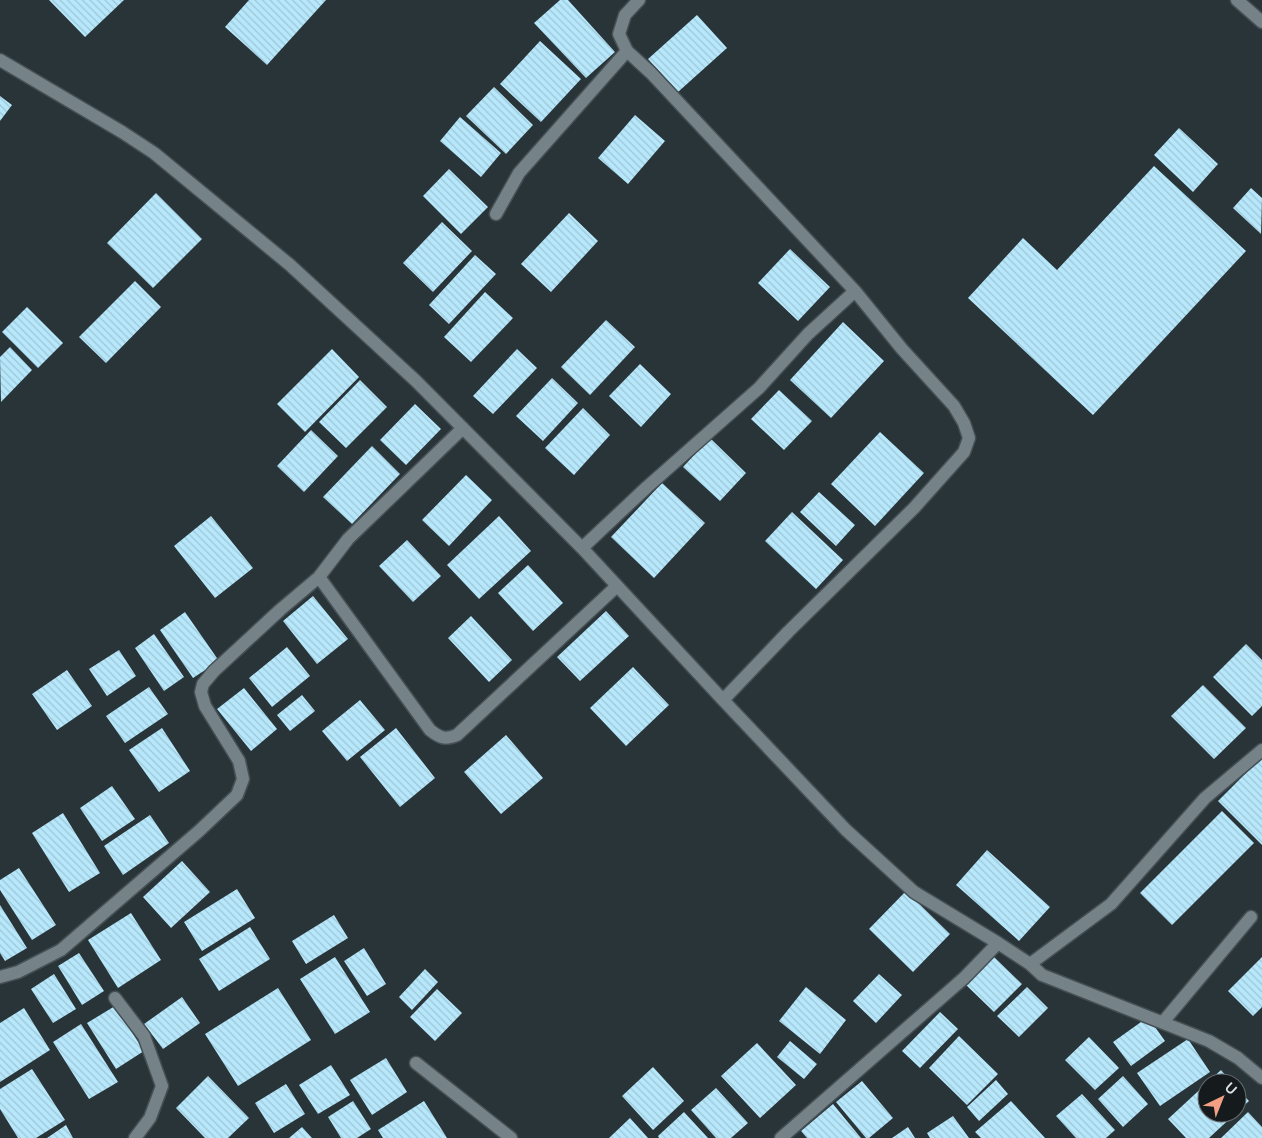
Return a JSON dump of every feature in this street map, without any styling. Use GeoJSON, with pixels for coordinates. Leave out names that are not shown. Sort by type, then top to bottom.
{"type":"FeatureCollection","features":[{"type":"Feature","properties":{"kind":"street"},"geometry":{"type":"LineString","coordinates":[[639,0],[625,15],[619,34],[627,51],[651,74],[855,291],[902,349],[954,406],[964,423],[969,438],[964,452],[914,508],[788,632],[723,700]]}},
{"type":"Feature","properties":{"kind":"street"},"geometry":{"type":"LineString","coordinates":[[1237,0],[1262,22]]}},
{"type":"Feature","properties":{"kind":"street"},"geometry":{"type":"LineString","coordinates":[[496,214],[520,173],[627,51]]}},
{"type":"Feature","properties":{"kind":"street"},"geometry":{"type":"LineString","coordinates":[[0,60],[154,153],[290,265],[416,381],[463,428],[582,548],[846,830],[914,892],[998,943],[1030,964],[1042,975],[1209,1041],[1238,1058],[1262,1078]]}},
{"type":"Feature","properties":{"kind":"street"},"geometry":{"type":"LineString","coordinates":[[582,548],[647,486],[759,388],[808,334],[855,291]]}},
{"type":"Feature","properties":{"kind":"street"},"geometry":{"type":"LineString","coordinates":[[0,977],[18,972],[61,950],[199,831],[237,795],[243,779],[239,761],[205,706],[202,692],[203,684],[214,671],[280,610],[319,577],[348,539],[463,428]]}},
{"type":"Feature","properties":{"kind":"street"},"geometry":{"type":"LineString","coordinates":[[319,577],[430,730],[438,736],[447,739],[457,734],[617,586]]}},
{"type":"Feature","properties":{"kind":"street"},"geometry":{"type":"LineString","coordinates":[[1030,964],[1112,904],[1205,798],[1262,750]]}},
{"type":"Feature","properties":{"kind":"street"},"geometry":{"type":"LineString","coordinates":[[1162,1022],[1252,917]]}},
{"type":"Feature","properties":{"kind":"street"},"geometry":{"type":"LineString","coordinates":[[781,1138],[964,978],[998,943]]}},
{"type":"Feature","properties":{"kind":"street"},"geometry":{"type":"LineString","coordinates":[[115,998],[144,1036],[162,1086],[150,1118],[135,1138]]}},
{"type":"Feature","properties":{"kind":"street"},"geometry":{"type":"LineString","coordinates":[[416,1063],[511,1138]]}},
{"type":"Feature","properties":{"kind":"building"},"geometry":{"type":"Polygon","coordinates":[[[49,0],[124,0],[85,37],[49,0]]]}},
{"type":"Feature","properties":{"kind":"building"},"geometry":{"type":"Polygon","coordinates":[[[249,0],[326,0],[267,65],[225,27],[249,0]]]}},
{"type":"Feature","properties":{"kind":"building"},"geometry":{"type":"Polygon","coordinates":[[[560,0],[568,0],[615,52],[586,78],[534,23],[560,0]]]}},
{"type":"Feature","properties":{"kind":"building"},"geometry":{"type":"Polygon","coordinates":[[[697,15],[727,48],[678,92],[648,59],[697,15]]]}},
{"type":"Feature","properties":{"kind":"building"},"geometry":{"type":"Polygon","coordinates":[[[540,41],[581,79],[541,122],[500,84],[540,41]]]}},
{"type":"Feature","properties":{"kind":"building"},"geometry":{"type":"Polygon","coordinates":[[[494,87],[533,125],[506,154],[466,116],[494,87]]]}},
{"type":"Feature","properties":{"kind":"building"},"geometry":{"type":"Polygon","coordinates":[[[0,96],[12,105],[0,121],[0,96]]]}},
{"type":"Feature","properties":{"kind":"building"},"geometry":{"type":"Polygon","coordinates":[[[635,115],[665,141],[628,184],[598,158],[635,115]]]}},
{"type":"Feature","properties":{"kind":"building"},"geometry":{"type":"Polygon","coordinates":[[[460,117],[501,153],[481,177],[440,141],[460,117]]]}},
{"type":"Feature","properties":{"kind":"building"},"geometry":{"type":"Polygon","coordinates":[[[1179,128],[1218,164],[1193,192],[1154,155],[1179,128]]]}},
{"type":"Feature","properties":{"kind":"building"},"geometry":{"type":"Polygon","coordinates":[[[1154,166],[1246,251],[1093,415],[968,298],[1023,238],[1057,270],[1154,166]]]}},
{"type":"Feature","properties":{"kind":"building"},"geometry":{"type":"Polygon","coordinates":[[[449,169],[488,207],[461,234],[423,196],[449,169]]]}},
{"type":"Feature","properties":{"kind":"building"},"geometry":{"type":"Polygon","coordinates":[[[1251,188],[1262,198],[1261,234],[1233,208],[1251,188]]]}},
{"type":"Feature","properties":{"kind":"building"},"geometry":{"type":"Polygon","coordinates":[[[156,193],[202,239],[153,288],[107,243],[156,193]]]}},
{"type":"Feature","properties":{"kind":"building"},"geometry":{"type":"Polygon","coordinates":[[[569,213],[598,241],[551,292],[521,264],[569,213]]]}},
{"type":"Feature","properties":{"kind":"building"},"geometry":{"type":"Polygon","coordinates":[[[442,222],[472,251],[433,292],[403,263],[442,222]]]}},
{"type":"Feature","properties":{"kind":"building"},"geometry":{"type":"Polygon","coordinates":[[[790,249],[830,287],[798,321],[758,283],[790,249]]]}},
{"type":"Feature","properties":{"kind":"building"},"geometry":{"type":"Polygon","coordinates":[[[475,255],[496,274],[449,324],[429,305],[475,255]]]}},
{"type":"Feature","properties":{"kind":"building"},"geometry":{"type":"Polygon","coordinates":[[[135,281],[161,307],[106,363],[79,337],[135,281]]]}},
{"type":"Feature","properties":{"kind":"building"},"geometry":{"type":"Polygon","coordinates":[[[485,292],[513,318],[471,362],[444,337],[485,292]]]}},
{"type":"Feature","properties":{"kind":"building"},"geometry":{"type":"Polygon","coordinates":[[[27,307],[63,343],[38,368],[2,332],[27,307]]]}},
{"type":"Feature","properties":{"kind":"building"},"geometry":{"type":"Polygon","coordinates":[[[606,320],[635,347],[590,395],[561,367],[606,320]]]}},
{"type":"Feature","properties":{"kind":"building"},"geometry":{"type":"Polygon","coordinates":[[[843,322],[884,361],[831,418],[790,380],[843,322]]]}},
{"type":"Feature","properties":{"kind":"building"},"geometry":{"type":"Polygon","coordinates":[[[10,347],[32,370],[1,402],[0,357],[10,347]]]}},
{"type":"Feature","properties":{"kind":"building"},"geometry":{"type":"Polygon","coordinates":[[[332,349],[359,377],[305,432],[277,404],[332,349]]]}},
{"type":"Feature","properties":{"kind":"building"},"geometry":{"type":"Polygon","coordinates":[[[517,349],[537,368],[493,414],[473,396],[517,349]]]}},
{"type":"Feature","properties":{"kind":"building"},"geometry":{"type":"Polygon","coordinates":[[[640,364],[671,394],[641,427],[609,396],[640,364]]]}},
{"type":"Feature","properties":{"kind":"building"},"geometry":{"type":"Polygon","coordinates":[[[552,378],[578,403],[543,441],[516,416],[552,378]]]}},
{"type":"Feature","properties":{"kind":"building"},"geometry":{"type":"Polygon","coordinates":[[[360,380],[387,407],[346,448],[319,422],[360,380]]]}},
{"type":"Feature","properties":{"kind":"building"},"geometry":{"type":"Polygon","coordinates":[[[779,390],[812,421],[784,450],[751,419],[779,390]]]}},
{"type":"Feature","properties":{"kind":"building"},"geometry":{"type":"Polygon","coordinates":[[[415,404],[441,429],[406,465],[380,440],[415,404]]]}},
{"type":"Feature","properties":{"kind":"building"},"geometry":{"type":"Polygon","coordinates":[[[583,408],[610,435],[574,475],[545,448],[583,408]]]}},
{"type":"Feature","properties":{"kind":"building"},"geometry":{"type":"Polygon","coordinates":[[[311,430],[338,456],[304,492],[277,466],[311,430]]]}},
{"type":"Feature","properties":{"kind":"building"},"geometry":{"type":"Polygon","coordinates":[[[880,432],[924,473],[875,526],[831,484],[880,432]]]}},
{"type":"Feature","properties":{"kind":"building"},"geometry":{"type":"Polygon","coordinates":[[[710,438],[746,473],[720,501],[683,467],[710,438]]]}},
{"type":"Feature","properties":{"kind":"building"},"geometry":{"type":"Polygon","coordinates":[[[372,446],[400,474],[352,524],[323,497],[372,446]]]}},
{"type":"Feature","properties":{"kind":"building"},"geometry":{"type":"Polygon","coordinates":[[[466,475],[492,500],[449,546],[422,520],[466,475]]]}},
{"type":"Feature","properties":{"kind":"building"},"geometry":{"type":"Polygon","coordinates":[[[662,483],[705,523],[654,578],[611,537],[662,483]]]}},
{"type":"Feature","properties":{"kind":"building"},"geometry":{"type":"Polygon","coordinates":[[[819,492],[855,525],[836,546],[800,512],[819,492]]]}},
{"type":"Feature","properties":{"kind":"building"},"geometry":{"type":"Polygon","coordinates":[[[792,512],[843,560],[816,589],[765,541],[792,512]]]}},
{"type":"Feature","properties":{"kind":"building"},"geometry":{"type":"Polygon","coordinates":[[[211,516],[253,568],[215,598],[174,546],[211,516]]]}},
{"type":"Feature","properties":{"kind":"building"},"geometry":{"type":"Polygon","coordinates":[[[499,516],[531,551],[479,599],[447,565],[499,516]]]}},
{"type":"Feature","properties":{"kind":"building"},"geometry":{"type":"Polygon","coordinates":[[[407,540],[441,576],[413,602],[379,566],[407,540]]]}},
{"type":"Feature","properties":{"kind":"building"},"geometry":{"type":"Polygon","coordinates":[[[528,565],[563,603],[533,631],[498,593],[528,565]]]}},
{"type":"Feature","properties":{"kind":"building"},"geometry":{"type":"Polygon","coordinates":[[[313,596],[348,639],[317,664],[283,621],[313,596]]]}},
{"type":"Feature","properties":{"kind":"building"},"geometry":{"type":"Polygon","coordinates":[[[606,611],[629,636],[580,681],[557,657],[606,611]]]}},
{"type":"Feature","properties":{"kind":"building"},"geometry":{"type":"Polygon","coordinates":[[[185,612],[219,661],[193,678],[160,630],[185,612]]]}},
{"type":"Feature","properties":{"kind":"building"},"geometry":{"type":"Polygon","coordinates":[[[471,616],[512,660],[489,682],[448,638],[471,616]]]}},
{"type":"Feature","properties":{"kind":"building"},"geometry":{"type":"Polygon","coordinates":[[[154,634],[184,677],[164,691],[135,648],[154,634]]]}},
{"type":"Feature","properties":{"kind":"building"},"geometry":{"type":"Polygon","coordinates":[[[1246,644],[1262,660],[1262,706],[1252,716],[1213,677],[1246,644]]]}},
{"type":"Feature","properties":{"kind":"building"},"geometry":{"type":"Polygon","coordinates":[[[287,647],[310,676],[272,707],[249,678],[287,647]]]}},
{"type":"Feature","properties":{"kind":"building"},"geometry":{"type":"Polygon","coordinates":[[[119,650],[136,676],[107,696],[89,669],[119,650]]]}},
{"type":"Feature","properties":{"kind":"building"},"geometry":{"type":"Polygon","coordinates":[[[633,667],[669,705],[626,746],[590,708],[633,667]]]}},
{"type":"Feature","properties":{"kind":"building"},"geometry":{"type":"Polygon","coordinates":[[[67,670],[92,706],[57,730],[32,694],[67,670]]]}},
{"type":"Feature","properties":{"kind":"building"},"geometry":{"type":"Polygon","coordinates":[[[1203,685],[1246,728],[1214,759],[1171,716],[1203,685]]]}},
{"type":"Feature","properties":{"kind":"building"},"geometry":{"type":"Polygon","coordinates":[[[149,687],[168,714],[125,743],[106,716],[149,687]]]}},
{"type":"Feature","properties":{"kind":"building"},"geometry":{"type":"Polygon","coordinates":[[[244,688],[277,729],[251,751],[217,709],[244,688]]]}},
{"type":"Feature","properties":{"kind":"building"},"geometry":{"type":"Polygon","coordinates":[[[302,695],[315,711],[290,731],[277,715],[302,695]]]}},
{"type":"Feature","properties":{"kind":"building"},"geometry":{"type":"Polygon","coordinates":[[[360,700],[385,730],[347,761],[322,731],[360,700]]]}},
{"type":"Feature","properties":{"kind":"building"},"geometry":{"type":"Polygon","coordinates":[[[162,728],[190,771],[159,792],[129,750],[162,728]]]}},
{"type":"Feature","properties":{"kind":"building"},"geometry":{"type":"Polygon","coordinates":[[[396,728],[435,778],[400,807],[360,757],[396,728]]]}},
{"type":"Feature","properties":{"kind":"building"},"geometry":{"type":"Polygon","coordinates":[[[506,735],[543,778],[501,814],[464,772],[506,735]]]}},
{"type":"Feature","properties":{"kind":"building"},"geometry":{"type":"Polygon","coordinates":[[[1262,759],[1262,845],[1218,801],[1262,759]]]}},
{"type":"Feature","properties":{"kind":"building"},"geometry":{"type":"Polygon","coordinates":[[[112,786],[135,819],[102,841],[80,808],[112,786]]]}},
{"type":"Feature","properties":{"kind":"building"},"geometry":{"type":"Polygon","coordinates":[[[1222,811],[1254,843],[1172,925],[1140,893],[1222,811]]]}},
{"type":"Feature","properties":{"kind":"building"},"geometry":{"type":"Polygon","coordinates":[[[63,813],[100,873],[69,892],[32,833],[63,813]]]}},
{"type":"Feature","properties":{"kind":"building"},"geometry":{"type":"Polygon","coordinates":[[[150,815],[169,843],[123,875],[104,846],[150,815]]]}},
{"type":"Feature","properties":{"kind":"building"},"geometry":{"type":"Polygon","coordinates":[[[987,850],[1050,907],[1019,941],[956,885],[987,850]]]}},
{"type":"Feature","properties":{"kind":"building"},"geometry":{"type":"Polygon","coordinates":[[[182,861],[210,892],[171,928],[143,897],[182,861]]]}},
{"type":"Feature","properties":{"kind":"building"},"geometry":{"type":"Polygon","coordinates":[[[19,868],[56,925],[32,940],[0,890],[0,880],[19,868]]]}},
{"type":"Feature","properties":{"kind":"building"},"geometry":{"type":"Polygon","coordinates":[[[237,889],[255,918],[202,951],[184,922],[237,889]]]}},
{"type":"Feature","properties":{"kind":"building"},"geometry":{"type":"Polygon","coordinates":[[[906,891],[950,934],[913,972],[869,929],[906,891]]]}},
{"type":"Feature","properties":{"kind":"building"},"geometry":{"type":"Polygon","coordinates":[[[0,905],[27,948],[5,961],[0,953],[0,905]]]}},
{"type":"Feature","properties":{"kind":"building"},"geometry":{"type":"Polygon","coordinates":[[[131,913],[161,960],[118,988],[88,940],[131,913]]]}},
{"type":"Feature","properties":{"kind":"building"},"geometry":{"type":"Polygon","coordinates":[[[334,915],[348,938],[306,964],[292,941],[334,915]]]}},
{"type":"Feature","properties":{"kind":"building"},"geometry":{"type":"Polygon","coordinates":[[[250,927],[270,959],[219,991],[199,959],[250,927]]]}},
{"type":"Feature","properties":{"kind":"building"},"geometry":{"type":"Polygon","coordinates":[[[364,948],[386,984],[367,996],[344,961],[364,948]]]}},
{"type":"Feature","properties":{"kind":"building"},"geometry":{"type":"Polygon","coordinates":[[[79,953],[104,991],[82,1005],[58,966],[79,953]]]}},
{"type":"Feature","properties":{"kind":"building"},"geometry":{"type":"Polygon","coordinates":[[[993,956],[1022,984],[994,1012],[965,984],[993,956]]]}},
{"type":"Feature","properties":{"kind":"building"},"geometry":{"type":"Polygon","coordinates":[[[335,957],[370,1012],[335,1034],[300,979],[335,957]]]}},
{"type":"Feature","properties":{"kind":"building"},"geometry":{"type":"Polygon","coordinates":[[[1262,957],[1262,1007],[1253,1016],[1228,991],[1262,957]]]}},
{"type":"Feature","properties":{"kind":"building"},"geometry":{"type":"Polygon","coordinates":[[[425,969],[438,982],[412,1010],[399,997],[425,969]]]}},
{"type":"Feature","properties":{"kind":"building"},"geometry":{"type":"Polygon","coordinates":[[[54,974],[76,1009],[53,1023],[31,989],[54,974]]]}},
{"type":"Feature","properties":{"kind":"building"},"geometry":{"type":"Polygon","coordinates":[[[879,974],[902,995],[876,1023],[853,1001],[879,974]]]}},
{"type":"Feature","properties":{"kind":"building"},"geometry":{"type":"Polygon","coordinates":[[[806,987],[846,1020],[820,1054],[779,1021],[806,987]]]}},
{"type":"Feature","properties":{"kind":"building"},"geometry":{"type":"Polygon","coordinates":[[[1027,987],[1048,1008],[1019,1037],[997,1016],[1027,987]]]}},
{"type":"Feature","properties":{"kind":"building"},"geometry":{"type":"Polygon","coordinates":[[[278,988],[311,1040],[238,1086],[205,1034],[278,988]]]}},
{"type":"Feature","properties":{"kind":"building"},"geometry":{"type":"Polygon","coordinates":[[[437,989],[462,1013],[435,1041],[410,1017],[437,989]]]}},
{"type":"Feature","properties":{"kind":"building"},"geometry":{"type":"Polygon","coordinates":[[[182,997],[200,1023],[163,1049],[144,1024],[182,997]]]}},
{"type":"Feature","properties":{"kind":"building"},"geometry":{"type":"Polygon","coordinates":[[[115,1006],[144,1051],[116,1069],[87,1023],[115,1006]]]}},
{"type":"Feature","properties":{"kind":"building"},"geometry":{"type":"Polygon","coordinates":[[[24,1008],[50,1050],[0,1082],[0,1023],[24,1008]]]}},
{"type":"Feature","properties":{"kind":"building"},"geometry":{"type":"Polygon","coordinates":[[[940,1012],[958,1029],[920,1068],[902,1051],[940,1012]]]}},
{"type":"Feature","properties":{"kind":"building"},"geometry":{"type":"Polygon","coordinates":[[[1148,1017],[1165,1041],[1131,1066],[1113,1042],[1148,1017]]]}},
{"type":"Feature","properties":{"kind":"building"},"geometry":{"type":"Polygon","coordinates":[[[81,1024],[118,1082],[89,1099],[53,1042],[81,1024]]]}},
{"type":"Feature","properties":{"kind":"building"},"geometry":{"type":"Polygon","coordinates":[[[959,1036],[998,1074],[967,1105],[929,1068],[959,1036]]]}},
{"type":"Feature","properties":{"kind":"building"},"geometry":{"type":"Polygon","coordinates":[[[1089,1037],[1119,1068],[1095,1090],[1065,1060],[1089,1037]]]}},
{"type":"Feature","properties":{"kind":"building"},"geometry":{"type":"Polygon","coordinates":[[[1188,1039],[1210,1072],[1197,1073],[1197,1081],[1160,1106],[1137,1073],[1188,1039]]]}},
{"type":"Feature","properties":{"kind":"building"},"geometry":{"type":"Polygon","coordinates":[[[790,1041],[817,1064],[804,1079],[777,1057],[790,1041]]]}},
{"type":"Feature","properties":{"kind":"building"},"geometry":{"type":"Polygon","coordinates":[[[757,1043],[796,1085],[760,1118],[721,1076],[757,1043]]]}},
{"type":"Feature","properties":{"kind":"building"},"geometry":{"type":"Polygon","coordinates":[[[386,1058],[407,1092],[372,1115],[350,1080],[386,1058]]]}},
{"type":"Feature","properties":{"kind":"building"},"geometry":{"type":"Polygon","coordinates":[[[331,1065],[350,1095],[318,1114],[299,1085],[331,1065]]]}},
{"type":"Feature","properties":{"kind":"building"},"geometry":{"type":"Polygon","coordinates":[[[653,1067],[684,1101],[653,1130],[622,1096],[653,1067]]]}},
{"type":"Feature","properties":{"kind":"building"},"geometry":{"type":"Polygon","coordinates":[[[32,1069],[65,1120],[36,1138],[18,1138],[0,1109],[0,1089],[32,1069]]]}},
{"type":"Feature","properties":{"kind":"building"},"geometry":{"type":"Polygon","coordinates":[[[208,1076],[249,1118],[228,1138],[205,1138],[176,1108],[208,1076]]]}},
{"type":"Feature","properties":{"kind":"building"},"geometry":{"type":"Polygon","coordinates":[[[1123,1076],[1148,1104],[1123,1127],[1098,1099],[1123,1076]]]}},
{"type":"Feature","properties":{"kind":"building"},"geometry":{"type":"Polygon","coordinates":[[[996,1080],[1008,1094],[979,1121],[967,1107],[996,1080]]]}},
{"type":"Feature","properties":{"kind":"building"},"geometry":{"type":"Polygon","coordinates":[[[862,1081],[893,1118],[869,1138],[866,1138],[836,1102],[862,1081]]]}},
{"type":"Feature","properties":{"kind":"building"},"geometry":{"type":"Polygon","coordinates":[[[286,1084],[305,1114],[274,1133],[255,1103],[286,1084]]]}},
{"type":"Feature","properties":{"kind":"building"},"geometry":{"type":"Polygon","coordinates":[[[716,1088],[748,1123],[731,1138],[716,1138],[691,1110],[716,1088]]]}},
{"type":"Feature","properties":{"kind":"building"},"geometry":{"type":"Polygon","coordinates":[[[1197,1092],[1197,1123],[1225,1123],[1209,1138],[1186,1138],[1168,1119],[1197,1092]]]}},
{"type":"Feature","properties":{"kind":"building"},"geometry":{"type":"Polygon","coordinates":[[[1082,1094],[1115,1130],[1106,1138],[1076,1138],[1056,1116],[1082,1094]]]}},
{"type":"Feature","properties":{"kind":"building"},"geometry":{"type":"Polygon","coordinates":[[[353,1101],[371,1129],[357,1138],[341,1138],[328,1117],[353,1101]]]}},
{"type":"Feature","properties":{"kind":"building"},"geometry":{"type":"Polygon","coordinates":[[[424,1101],[447,1138],[383,1138],[378,1130],[424,1101]]]}},
{"type":"Feature","properties":{"kind":"building"},"geometry":{"type":"Polygon","coordinates":[[[1011,1101],[1045,1138],[981,1138],[975,1132],[1011,1101]]]}},
{"type":"Feature","properties":{"kind":"building"},"geometry":{"type":"Polygon","coordinates":[[[833,1104],[861,1138],[807,1138],[801,1131],[833,1104]]]}},
{"type":"Feature","properties":{"kind":"building"},"geometry":{"type":"Polygon","coordinates":[[[684,1112],[708,1138],[659,1138],[658,1136],[684,1112]]]}},
{"type":"Feature","properties":{"kind":"building"},"geometry":{"type":"Polygon","coordinates":[[[1247,1113],[1262,1127],[1262,1138],[1221,1138],[1237,1123],[1247,1123],[1247,1113]]]}},
{"type":"Feature","properties":{"kind":"building"},"geometry":{"type":"Polygon","coordinates":[[[953,1116],[969,1138],[930,1138],[927,1133],[953,1116]]]}},
{"type":"Feature","properties":{"kind":"building"},"geometry":{"type":"Polygon","coordinates":[[[630,1118],[648,1138],[609,1138],[630,1118]]]}},
{"type":"Feature","properties":{"kind":"building"},"geometry":{"type":"Polygon","coordinates":[[[66,1125],[73,1138],[47,1138],[66,1125]]]}},
{"type":"Feature","properties":{"kind":"building"},"geometry":{"type":"Polygon","coordinates":[[[302,1127],[312,1138],[289,1138],[302,1127]]]}},
{"type":"Feature","properties":{"kind":"building"},"geometry":{"type":"Polygon","coordinates":[[[908,1127],[915,1138],[892,1138],[908,1127]]]}}]}
